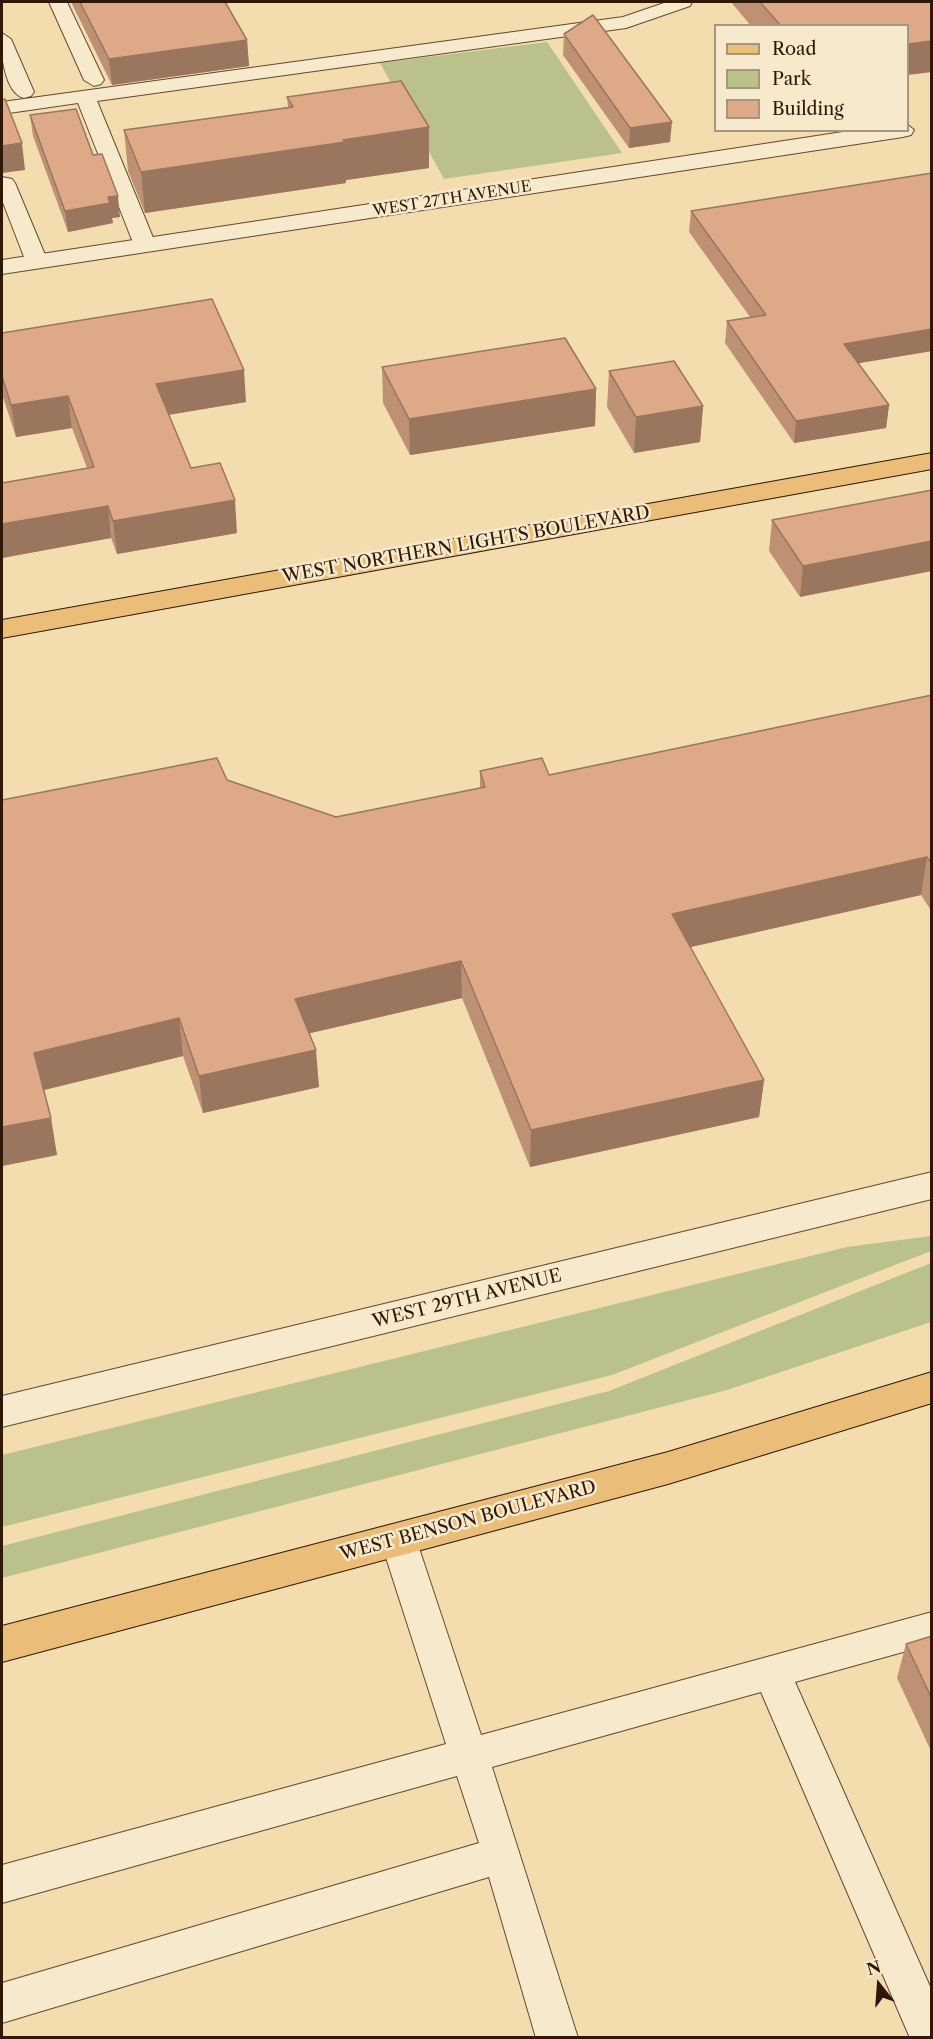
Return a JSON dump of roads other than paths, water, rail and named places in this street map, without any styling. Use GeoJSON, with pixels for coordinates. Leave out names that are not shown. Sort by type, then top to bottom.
{"type":"FeatureCollection","features":[{"type":"Feature","properties":{"kind":"main road","name":"WEST NORTHERN LIGHTS BOULEVARD"},"geometry":{"type":"LineString","coordinates":[[2,629],[932,461]]}},
{"type":"Feature","properties":{"kind":"main road","name":"WEST BENSON BOULEVARD"},"geometry":{"type":"LineString","coordinates":[[2,1644],[668,1468],[932,1387]]}},
{"type":"Feature","properties":{"kind":"street","name":"WEST 27TH AVENUE"},"geometry":{"type":"LineString","coordinates":[[2,267],[891,132]]}},
{"type":"Feature","properties":{"kind":"street","name":"WEST 29TH AVENUE"},"geometry":{"type":"LineString","coordinates":[[2,1412],[932,1185]]}},
{"type":"Feature","properties":{"kind":"lane"},"geometry":{"type":"LineString","coordinates":[[58,2],[145,245]]}},
{"type":"Feature","properties":{"kind":"lane"},"geometry":{"type":"LineString","coordinates":[[2,108],[89,88],[329,63],[626,22],[683,2]]}},
{"type":"Feature","properties":{"kind":"lane"},"geometry":{"type":"LineString","coordinates":[[2,39],[24,92]]}},
{"type":"Feature","properties":{"kind":"lane"},"geometry":{"type":"LineString","coordinates":[[329,63],[339,81]]}},
{"type":"Feature","properties":{"kind":"lane"},"geometry":{"type":"LineString","coordinates":[[2,183],[5,183],[37,262]]}},
{"type":"Feature","properties":{"kind":"lane"},"geometry":{"type":"LineString","coordinates":[[398,1539],[470,1754],[557,2037]]}},
{"type":"Feature","properties":{"kind":"lane"},"geometry":{"type":"LineString","coordinates":[[2,1884],[932,1628]]}},
{"type":"Feature","properties":{"kind":"lane"},"geometry":{"type":"LineString","coordinates":[[771,1671],[931,2037]]}},
{"type":"Feature","properties":{"kind":"lane"},"geometry":{"type":"LineString","coordinates":[[2,2003],[502,1855]]}}]}
